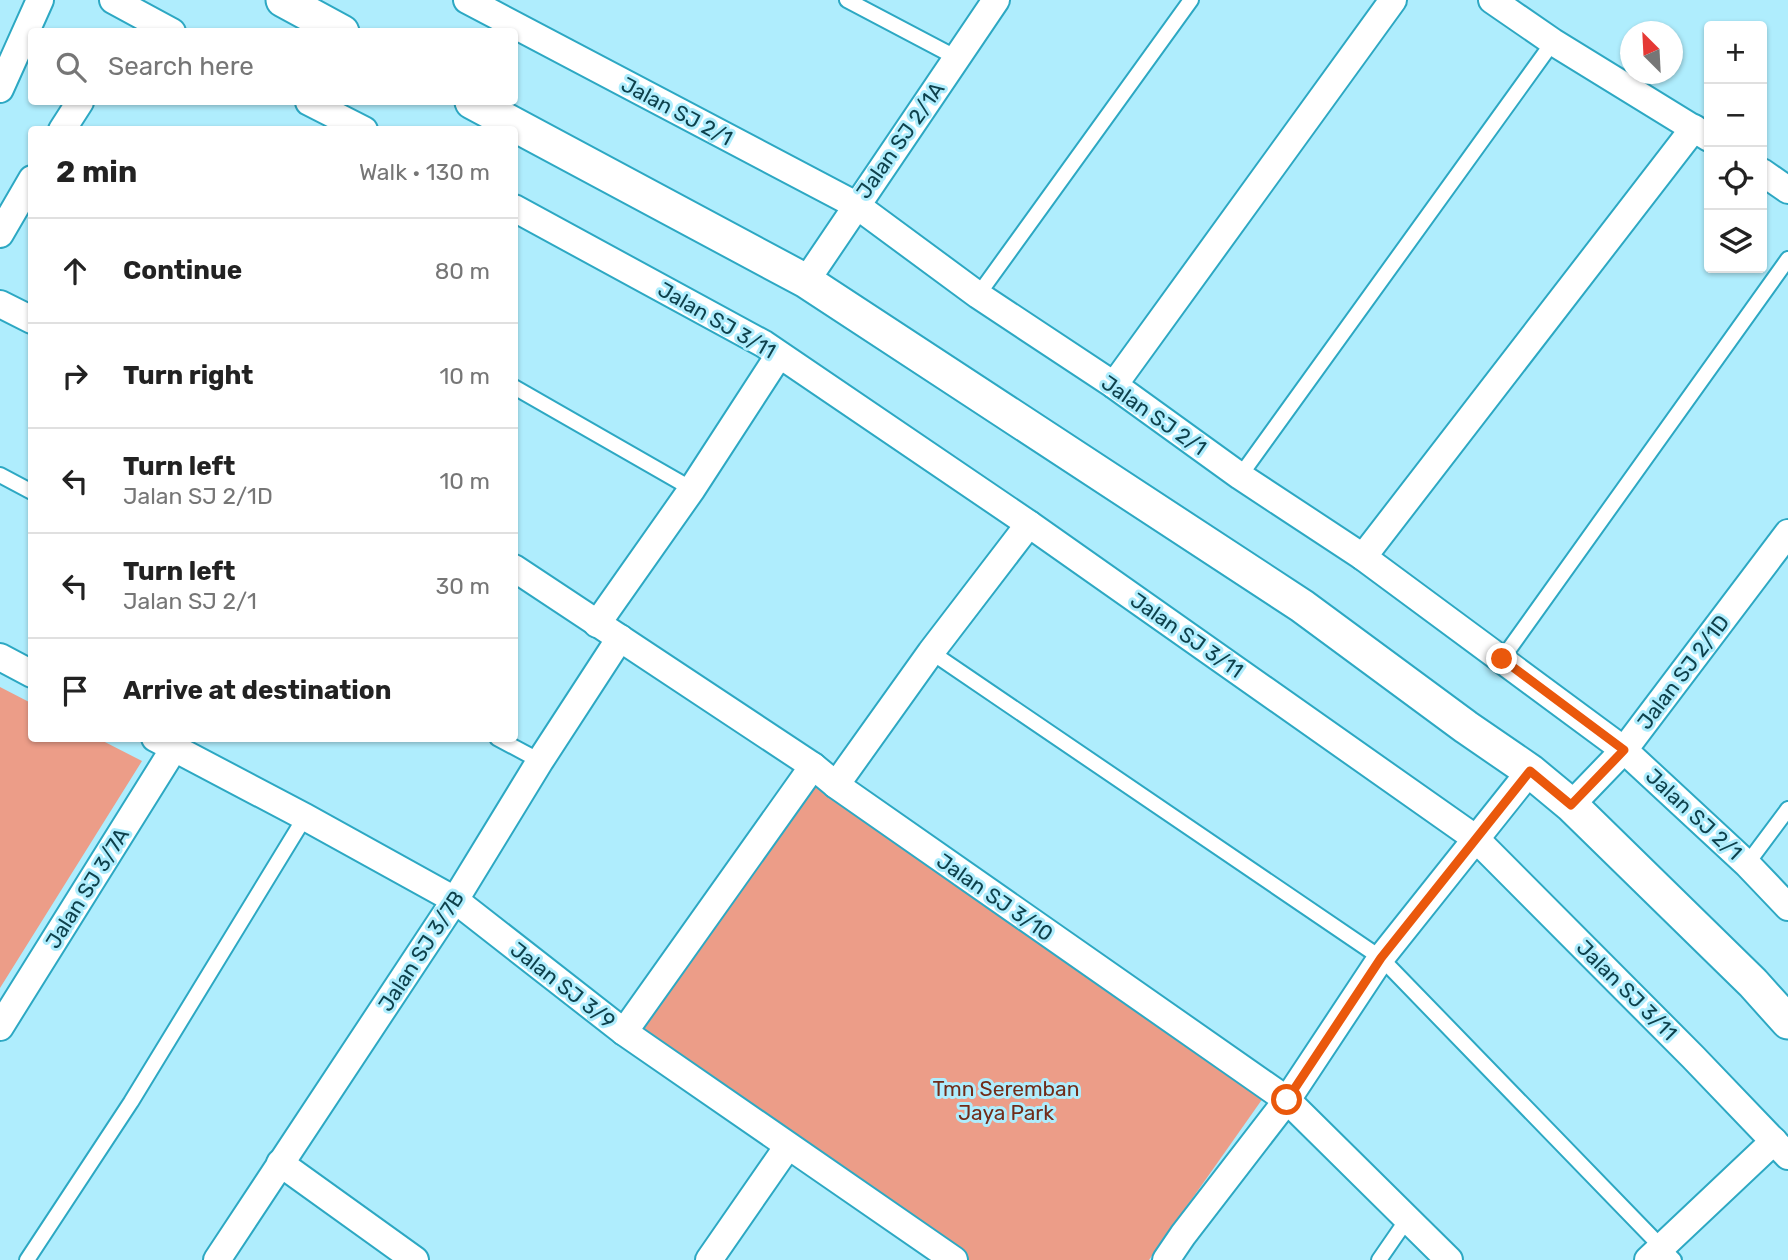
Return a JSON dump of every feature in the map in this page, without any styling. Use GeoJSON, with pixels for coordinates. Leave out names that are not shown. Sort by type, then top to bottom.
{"type":"FeatureCollection","features":[{"type":"Feature","properties":{"kind":"street"},"geometry":{"type":"LineString","coordinates":[[0,89],[40,0]]}},
{"type":"Feature","properties":{"kind":"street"},"geometry":{"type":"LineString","coordinates":[[113,0],[164,28]]}},
{"type":"Feature","properties":{"kind":"street"},"geometry":{"type":"LineString","coordinates":[[283,0],[335,28]]}},
{"type":"Feature","properties":{"kind":"street","name":"Jalan SJ 2/1"},"geometry":{"type":"LineString","coordinates":[[467,0],[856,205],[978,295],[1114,385],[1240,475],[1363,557],[1624,750],[1747,864],[1788,906]]}},
{"type":"Feature","properties":{"kind":"street","name":"Jalan SJ 2/1A"},"geometry":{"type":"LineString","coordinates":[[806,281],[996,0]]}},
{"type":"Feature","properties":{"kind":"street"},"geometry":{"type":"LineString","coordinates":[[1114,385],[1393,0]]}},
{"type":"Feature","properties":{"kind":"street"},"geometry":{"type":"LineString","coordinates":[[1363,557],[1702,133],[1553,42],[1492,0]]}},
{"type":"Feature","properties":{"kind":"street"},"geometry":{"type":"LineString","coordinates":[[65,126],[78,105]]}},
{"type":"Feature","properties":{"kind":"street"},"geometry":{"type":"LineString","coordinates":[[315,105],[356,126]]}},
{"type":"Feature","properties":{"kind":"street"},"geometry":{"type":"LineString","coordinates":[[478,105],[517,126]]}},
{"type":"Feature","properties":{"kind":"street"},"geometry":{"type":"LineString","coordinates":[[518,127],[806,281],[1302,606],[1530,771],[1571,805],[1753,983],[1788,1022]]}},
{"type":"Feature","properties":{"kind":"street"},"geometry":{"type":"LineString","coordinates":[[1767,175],[1788,190]]}},
{"type":"Feature","properties":{"kind":"street"},"geometry":{"type":"LineString","coordinates":[[0,234],[28,186]]}},
{"type":"Feature","properties":{"kind":"street","name":"Jalan SJ 3/11"},"geometry":{"type":"LineString","coordinates":[[518,210],[764,344],[1029,524],[1475,838],[1781,1148]]}},
{"type":"Feature","properties":{"kind":"street"},"geometry":{"type":"LineString","coordinates":[[0,304],[28,318]]}},
{"type":"Feature","properties":{"kind":"street"},"geometry":{"type":"LineString","coordinates":[[597,624],[692,489],[779,355]]}},
{"type":"Feature","properties":{"kind":"street"},"geometry":{"type":"LineString","coordinates":[[836,785],[1029,524]]}},
{"type":"Feature","properties":{"kind":"street","name":"Jalan SJ 2/1D"},"geometry":{"type":"LineString","coordinates":[[1571,805],[1624,750],[1788,533]]}},
{"type":"Feature","properties":{"kind":"street","name":"Jalan SJ 3/10"},"geometry":{"type":"LineString","coordinates":[[518,571],[813,766],[836,785],[1287,1100],[1449,1260]]}},
{"type":"Feature","properties":{"kind":"street","name":"Jalan SJ 3/7B"},"geometry":{"type":"LineString","coordinates":[[216,1260],[455,900],[540,761],[620,638]]}},
{"type":"Feature","properties":{"kind":"street"},"geometry":{"type":"LineString","coordinates":[[0,657],[28,672]]}},
{"type":"Feature","properties":{"kind":"street","name":"Jalan SJ 3/9"},"geometry":{"type":"LineString","coordinates":[[164,744],[305,817],[455,900],[624,1032],[954,1260]]}},
{"type":"Feature","properties":{"kind":"street","name":"Jalan SJ 3/7A"},"geometry":{"type":"LineString","coordinates":[[0,1027],[164,744]]}},
{"type":"Feature","properties":{"kind":"street"},"geometry":{"type":"LineString","coordinates":[[624,1032],[813,766]]}},
{"type":"Feature","properties":{"kind":"street"},"geometry":{"type":"LineString","coordinates":[[1166,1260],[1287,1100],[1381,958],[1530,771]]}},
{"type":"Feature","properties":{"kind":"street"},"geometry":{"type":"LineString","coordinates":[[709,1260],[788,1146]]}},
{"type":"Feature","properties":{"kind":"street"},"geometry":{"type":"LineString","coordinates":[[1661,1256],[1781,1148]]}},
{"type":"Feature","properties":{"kind":"street"},"geometry":{"type":"LineString","coordinates":[[280,1163],[415,1260]]}},
{"type":"Feature","properties":{"kind":"lane"},"geometry":{"type":"LineString","coordinates":[[847,0],[957,58]]}},
{"type":"Feature","properties":{"kind":"lane"},"geometry":{"type":"LineString","coordinates":[[978,295],[1191,0]]}},
{"type":"Feature","properties":{"kind":"lane"},"geometry":{"type":"LineString","coordinates":[[1240,475],[1553,42]]}},
{"type":"Feature","properties":{"kind":"lane"},"geometry":{"type":"LineString","coordinates":[[1502,659],[1788,259]]}},
{"type":"Feature","properties":{"kind":"lane"},"geometry":{"type":"LineString","coordinates":[[518,389],[692,489]]}},
{"type":"Feature","properties":{"kind":"lane"},"geometry":{"type":"LineString","coordinates":[[0,475],[28,490]]}},
{"type":"Feature","properties":{"kind":"lane"},"geometry":{"type":"LineString","coordinates":[[932,652],[1381,958],[1661,1256]]}},
{"type":"Feature","properties":{"kind":"lane"},"geometry":{"type":"LineString","coordinates":[[504,742],[540,761]]}},
{"type":"Feature","properties":{"kind":"lane"},"geometry":{"type":"LineString","coordinates":[[1747,864],[1788,809]]}},
{"type":"Feature","properties":{"kind":"lane"},"geometry":{"type":"LineString","coordinates":[[27,1260],[131,1102],[305,817]]}},
{"type":"Feature","properties":{"kind":"lane"},"geometry":{"type":"LineString","coordinates":[[1379,1260],[1408,1218]]}},
{"type":"Feature","properties":{"kind":"green space"},"geometry":{"type":"Polygon","coordinates":[[[0,687],[28,701],[28,742],[105,742],[142,761],[0,988],[0,687]]]}},
{"type":"Feature","properties":{"kind":"green space","name":"Tmn Seremban Jaya Park"},"geometry":{"type":"Polygon","coordinates":[[[805,773],[1268,1091],[1149,1260],[964,1260],[631,1031],[805,773]]]}},
{"type":"Feature","properties":{"kind":"route"},"geometry":{"type":"LineString","coordinates":[[1287,1100],[1381,958],[1530,771],[1571,805],[1624,750],[1502,659]]}}]}
